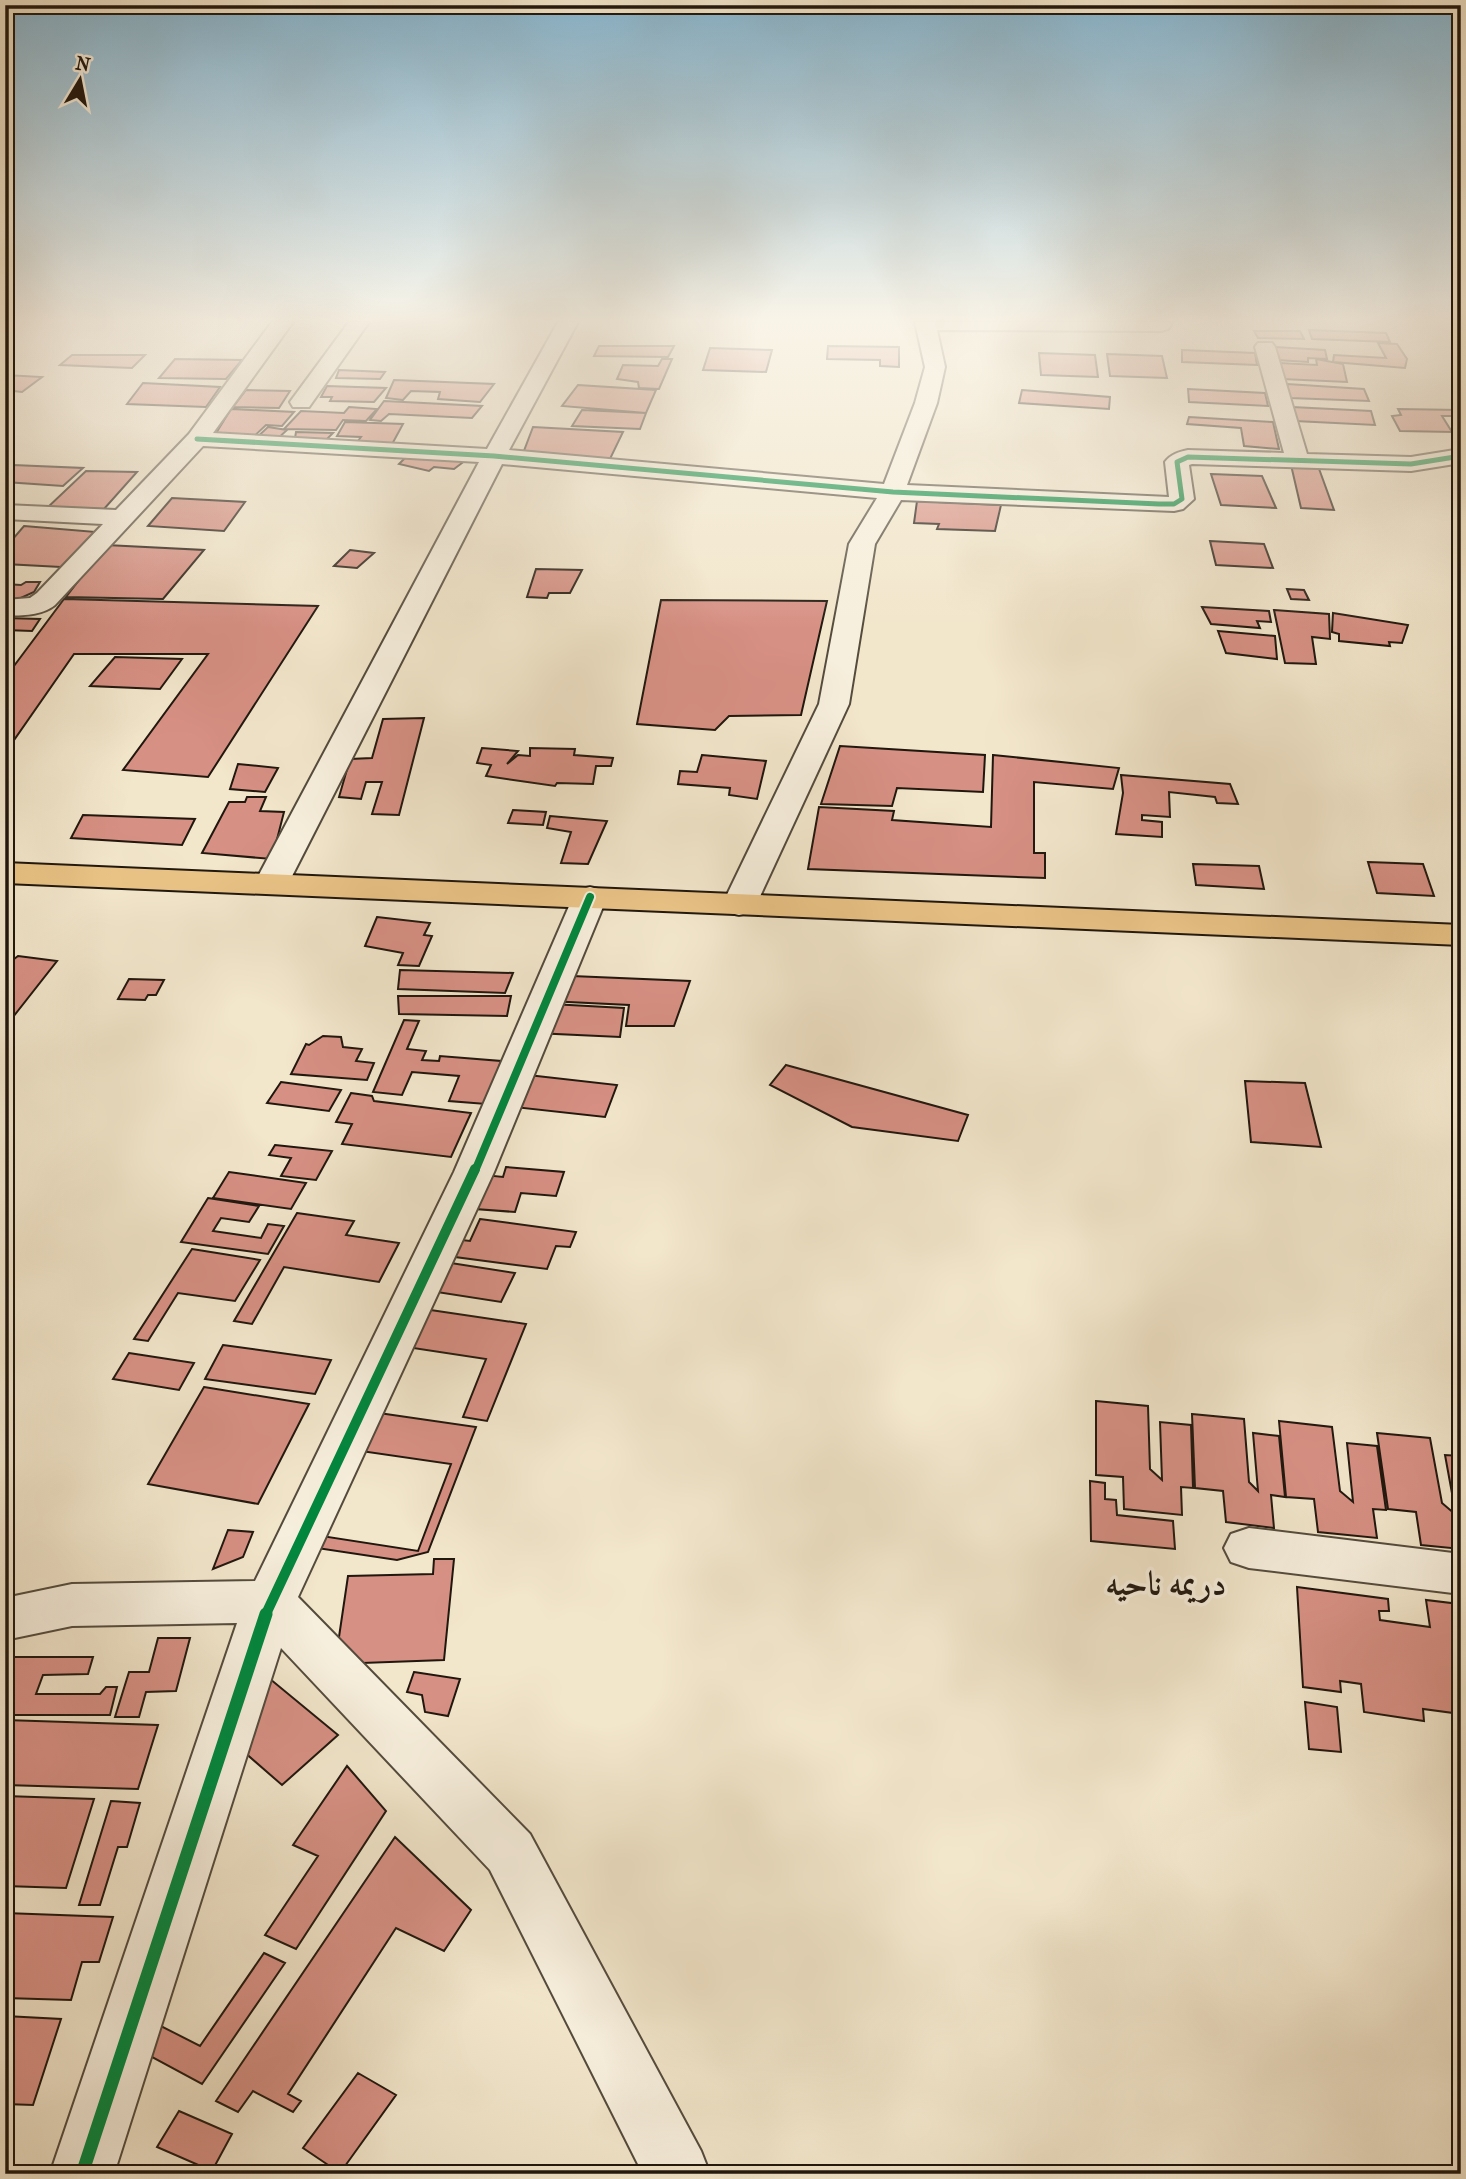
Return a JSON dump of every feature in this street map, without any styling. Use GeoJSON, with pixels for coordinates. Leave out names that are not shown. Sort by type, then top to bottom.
{"type":"FeatureCollection","features":[{"type":"Feature","properties":{"kind":"main road"},"geometry":{"type":"LineString","coordinates":[[5,873],[1461,935]]}},
{"type":"Feature","properties":{"kind":"street"},"geometry":{"type":"LineString","coordinates":[[5,608],[37,606],[46,598],[197,439],[208,424]]}},
{"type":"Feature","properties":{"kind":"street"},"geometry":{"type":"LineString","coordinates":[[271,884],[512,424]]}},
{"type":"Feature","properties":{"kind":"street"},"geometry":{"type":"LineString","coordinates":[[739,905],[834,704],[862,544],[893,492],[918,424]]}},
{"type":"Feature","properties":{"kind":"street"},"geometry":{"type":"LineString","coordinates":[[1287,424],[1298,461]]}},
{"type":"Feature","properties":{"kind":"street"},"geometry":{"type":"LineString","coordinates":[[197,439],[494,456],[893,492],[1174,504],[1182,499],[1177,462],[1181,458],[1411,464],[1461,456]]}},
{"type":"Feature","properties":{"kind":"street"},"geometry":{"type":"LineString","coordinates":[[5,512],[123,517]]}},
{"type":"Feature","properties":{"kind":"street"},"geometry":{"type":"LineString","coordinates":[[82,2174],[270,1602],[474,1172],[590,897]]}},
{"type":"Feature","properties":{"kind":"street"},"geometry":{"type":"LineString","coordinates":[[1249,1548],[1461,1574]]}},
{"type":"Feature","properties":{"kind":"street"},"geometry":{"type":"LineString","coordinates":[[5,1619],[72,1605],[270,1602],[510,1852],[678,2174]]}},
{"type":"Feature","properties":{"kind":"building"},"geometry":{"type":"Polygon","coordinates":[[[222,424],[284,424],[282,426],[266,425],[250,440],[213,438],[222,424]]]}},
{"type":"Feature","properties":{"kind":"building"},"geometry":{"type":"Polygon","coordinates":[[[289,424],[340,424],[336,430],[284,429],[289,424]]]}},
{"type":"Feature","properties":{"kind":"building"},"geometry":{"type":"Polygon","coordinates":[[[344,424],[403,424],[390,448],[355,445],[361,437],[337,436],[344,424]]]}},
{"type":"Feature","properties":{"kind":"building"},"geometry":{"type":"Polygon","coordinates":[[[573,424],[642,424],[640,429],[572,426],[573,424]]]}},
{"type":"Feature","properties":{"kind":"building"},"geometry":{"type":"Polygon","coordinates":[[[1187,424],[1273,424],[1279,449],[1244,446],[1241,428],[1187,424]]]}},
{"type":"Feature","properties":{"kind":"building"},"geometry":{"type":"Polygon","coordinates":[[[1396,424],[1447,424],[1452,432],[1400,431],[1396,424]]]}},
{"type":"Feature","properties":{"kind":"building"},"geometry":{"type":"Polygon","coordinates":[[[268,427],[287,430],[274,442],[253,441],[268,427]]]}},
{"type":"Feature","properties":{"kind":"building"},"geometry":{"type":"Polygon","coordinates":[[[533,427],[623,432],[609,461],[522,456],[533,427]]]}},
{"type":"Feature","properties":{"kind":"building"},"geometry":{"type":"Polygon","coordinates":[[[296,432],[333,433],[326,440],[295,438],[296,432]]]}},
{"type":"Feature","properties":{"kind":"building"},"geometry":{"type":"Polygon","coordinates":[[[410,453],[466,460],[454,469],[434,467],[429,471],[399,464],[410,453]]]}},
{"type":"Feature","properties":{"kind":"building"},"geometry":{"type":"Polygon","coordinates":[[[13,465],[83,468],[63,486],[5,482],[5,474],[13,465]]]}},
{"type":"Feature","properties":{"kind":"building"},"geometry":{"type":"Polygon","coordinates":[[[1291,465],[1318,466],[1334,510],[1301,508],[1291,465]]]}},
{"type":"Feature","properties":{"kind":"building"},"geometry":{"type":"Polygon","coordinates":[[[86,471],[137,472],[104,509],[48,507],[86,471]]]}},
{"type":"Feature","properties":{"kind":"building"},"geometry":{"type":"Polygon","coordinates":[[[1211,474],[1262,476],[1276,508],[1221,505],[1211,474]]]}},
{"type":"Feature","properties":{"kind":"building"},"geometry":{"type":"Polygon","coordinates":[[[172,498],[245,502],[224,531],[148,526],[172,498]]]}},
{"type":"Feature","properties":{"kind":"building"},"geometry":{"type":"Polygon","coordinates":[[[917,501],[1001,505],[995,531],[937,529],[939,524],[914,523],[917,501]]]}},
{"type":"Feature","properties":{"kind":"building"},"geometry":{"type":"Polygon","coordinates":[[[24,526],[96,532],[61,567],[5,564],[5,548],[24,526]]]}},
{"type":"Feature","properties":{"kind":"building"},"geometry":{"type":"Polygon","coordinates":[[[1210,541],[1264,544],[1273,568],[1216,565],[1210,541]]]}},
{"type":"Feature","properties":{"kind":"building"},"geometry":{"type":"Polygon","coordinates":[[[106,545],[204,550],[163,599],[66,597],[106,545]]]}},
{"type":"Feature","properties":{"kind":"building"},"geometry":{"type":"Polygon","coordinates":[[[350,550],[374,553],[357,568],[334,566],[350,550]]]}},
{"type":"Feature","properties":{"kind":"building"},"geometry":{"type":"Polygon","coordinates":[[[536,569],[582,570],[570,593],[549,593],[547,598],[527,597],[536,569]]]}},
{"type":"Feature","properties":{"kind":"building"},"geometry":{"type":"Polygon","coordinates":[[[26,582],[40,582],[34,592],[12,602],[5,601],[5,584],[21,585],[26,582]]]}},
{"type":"Feature","properties":{"kind":"building"},"geometry":{"type":"Polygon","coordinates":[[[1287,589],[1304,590],[1309,600],[1291,599],[1287,589]]]}},
{"type":"Feature","properties":{"kind":"building"},"geometry":{"type":"Polygon","coordinates":[[[64,599],[318,606],[208,777],[123,770],[208,654],[74,654],[5,753],[5,678],[64,599]]]}},
{"type":"Feature","properties":{"kind":"building"},"geometry":{"type":"Polygon","coordinates":[[[661,600],[827,601],[801,715],[729,716],[715,730],[637,724],[661,600]]]}},
{"type":"Feature","properties":{"kind":"building"},"geometry":{"type":"Polygon","coordinates":[[[1202,607],[1269,611],[1271,622],[1257,621],[1260,628],[1211,624],[1202,607]]]}},
{"type":"Feature","properties":{"kind":"building"},"geometry":{"type":"Polygon","coordinates":[[[1274,610],[1329,614],[1330,639],[1312,637],[1316,664],[1285,663],[1274,610]]]}},
{"type":"Feature","properties":{"kind":"building"},"geometry":{"type":"Polygon","coordinates":[[[1333,613],[1408,625],[1402,643],[1389,642],[1390,646],[1339,641],[1339,634],[1332,632],[1333,613]]]}},
{"type":"Feature","properties":{"kind":"building"},"geometry":{"type":"Polygon","coordinates":[[[5,618],[40,619],[32,631],[5,630],[5,618]]]}},
{"type":"Feature","properties":{"kind":"building"},"geometry":{"type":"Polygon","coordinates":[[[1218,631],[1275,636],[1277,659],[1226,653],[1218,631]]]}},
{"type":"Feature","properties":{"kind":"building"},"geometry":{"type":"Polygon","coordinates":[[[115,657],[182,659],[160,689],[90,686],[115,657]]]}},
{"type":"Feature","properties":{"kind":"building"},"geometry":{"type":"Polygon","coordinates":[[[424,718],[399,815],[372,814],[382,782],[366,782],[361,799],[339,797],[350,759],[372,758],[383,719],[424,718]]]}},
{"type":"Feature","properties":{"kind":"building"},"geometry":{"type":"Polygon","coordinates":[[[840,746],[985,755],[983,792],[897,788],[892,806],[821,804],[840,746]]]}},
{"type":"Feature","properties":{"kind":"building"},"geometry":{"type":"Polygon","coordinates":[[[482,748],[518,751],[507,764],[518,755],[530,756],[530,748],[575,749],[574,755],[613,758],[611,766],[596,766],[593,784],[557,783],[555,786],[486,776],[491,765],[477,763],[482,748]]]}},
{"type":"Feature","properties":{"kind":"building"},"geometry":{"type":"Polygon","coordinates":[[[702,755],[766,761],[757,799],[729,795],[730,788],[678,784],[680,771],[697,772],[702,755]]]}},
{"type":"Feature","properties":{"kind":"building"},"geometry":{"type":"Polygon","coordinates":[[[993,755],[1119,768],[1113,789],[1034,782],[1034,853],[1045,853],[1045,878],[808,869],[819,807],[894,811],[892,820],[991,827],[993,755]]]}},
{"type":"Feature","properties":{"kind":"building"},"geometry":{"type":"Polygon","coordinates":[[[238,764],[278,768],[265,792],[230,789],[238,764]]]}},
{"type":"Feature","properties":{"kind":"building"},"geometry":{"type":"Polygon","coordinates":[[[1121,775],[1230,784],[1238,804],[1217,803],[1215,797],[1169,792],[1170,817],[1142,815],[1142,820],[1162,822],[1162,837],[1116,834],[1123,793],[1121,775]]]}},
{"type":"Feature","properties":{"kind":"building"},"geometry":{"type":"Polygon","coordinates":[[[247,797],[266,797],[260,811],[284,812],[272,859],[202,853],[229,802],[245,802],[247,797]]]}},
{"type":"Feature","properties":{"kind":"building"},"geometry":{"type":"Polygon","coordinates":[[[513,810],[546,812],[543,825],[508,823],[513,810]]]}},
{"type":"Feature","properties":{"kind":"building"},"geometry":{"type":"Polygon","coordinates":[[[83,815],[195,819],[182,845],[71,838],[83,815]]]}},
{"type":"Feature","properties":{"kind":"building"},"geometry":{"type":"Polygon","coordinates":[[[550,816],[607,821],[588,864],[561,863],[571,832],[547,828],[550,816]]]}},
{"type":"Feature","properties":{"kind":"building"},"geometry":{"type":"Polygon","coordinates":[[[1368,862],[1423,864],[1434,896],[1377,893],[1368,862]]]}},
{"type":"Feature","properties":{"kind":"building"},"geometry":{"type":"Polygon","coordinates":[[[1193,864],[1259,866],[1264,889],[1196,885],[1193,864]]]}},
{"type":"Feature","properties":{"kind":"building"},"geometry":{"type":"Polygon","coordinates":[[[377,917],[430,923],[424,935],[432,936],[419,966],[398,965],[403,953],[365,946],[377,917]]]}},
{"type":"Feature","properties":{"kind":"building"},"geometry":{"type":"Polygon","coordinates":[[[18,956],[57,961],[13,1017],[5,1016],[5,966],[18,956]]]}},
{"type":"Feature","properties":{"kind":"building"},"geometry":{"type":"Polygon","coordinates":[[[400,970],[513,973],[505,993],[398,989],[400,970]]]}},
{"type":"Feature","properties":{"kind":"building"},"geometry":{"type":"Polygon","coordinates":[[[548,975],[690,981],[674,1026],[626,1026],[629,1005],[548,1001],[548,975]]]}},
{"type":"Feature","properties":{"kind":"building"},"geometry":{"type":"Polygon","coordinates":[[[129,979],[164,980],[156,995],[148,995],[145,1000],[118,999],[129,979]]]}},
{"type":"Feature","properties":{"kind":"building"},"geometry":{"type":"Polygon","coordinates":[[[398,996],[511,996],[507,1016],[399,1014],[398,996]]]}},
{"type":"Feature","properties":{"kind":"building"},"geometry":{"type":"Polygon","coordinates":[[[551,1004],[624,1008],[620,1037],[535,1033],[551,1004]]]}},
{"type":"Feature","properties":{"kind":"building"},"geometry":{"type":"Polygon","coordinates":[[[404,1020],[419,1021],[407,1049],[426,1051],[422,1060],[439,1061],[440,1056],[501,1061],[486,1104],[449,1101],[459,1076],[412,1072],[402,1095],[373,1092],[404,1020]]]}},
{"type":"Feature","properties":{"kind":"building"},"geometry":{"type":"Polygon","coordinates":[[[323,1036],[341,1037],[343,1047],[362,1049],[356,1061],[374,1063],[367,1080],[291,1074],[306,1044],[309,1045],[323,1036]]]}},
{"type":"Feature","properties":{"kind":"building"},"geometry":{"type":"Polygon","coordinates":[[[786,1065],[968,1115],[958,1141],[852,1127],[770,1085],[786,1065]]]}},
{"type":"Feature","properties":{"kind":"building"},"geometry":{"type":"Polygon","coordinates":[[[528,1075],[617,1085],[605,1117],[514,1107],[528,1075]]]}},
{"type":"Feature","properties":{"kind":"building"},"geometry":{"type":"Polygon","coordinates":[[[1245,1081],[1305,1083],[1321,1147],[1251,1142],[1245,1081]]]}},
{"type":"Feature","properties":{"kind":"building"},"geometry":{"type":"Polygon","coordinates":[[[281,1082],[341,1090],[329,1111],[267,1103],[281,1082]]]}},
{"type":"Feature","properties":{"kind":"building"},"geometry":{"type":"Polygon","coordinates":[[[351,1093],[372,1096],[374,1101],[471,1113],[451,1157],[342,1144],[352,1124],[336,1122],[351,1093]]]}},
{"type":"Feature","properties":{"kind":"building"},"geometry":{"type":"Polygon","coordinates":[[[275,1145],[332,1151],[316,1180],[281,1176],[291,1158],[269,1155],[275,1145]]]}},
{"type":"Feature","properties":{"kind":"building"},"geometry":{"type":"Polygon","coordinates":[[[506,1167],[564,1172],[556,1196],[521,1193],[515,1212],[475,1209],[475,1174],[503,1177],[506,1167]]]}},
{"type":"Feature","properties":{"kind":"building"},"geometry":{"type":"Polygon","coordinates":[[[229,1172],[306,1183],[291,1209],[213,1198],[229,1172]]]}},
{"type":"Feature","properties":{"kind":"building"},"geometry":{"type":"Polygon","coordinates":[[[208,1198],[259,1206],[249,1222],[221,1218],[213,1231],[261,1238],[268,1224],[284,1226],[268,1254],[181,1242],[208,1198]]]}},
{"type":"Feature","properties":{"kind":"building"},"geometry":{"type":"Polygon","coordinates":[[[297,1213],[354,1221],[346,1235],[399,1243],[379,1282],[284,1267],[252,1324],[234,1321],[297,1213]]]}},
{"type":"Feature","properties":{"kind":"building"},"geometry":{"type":"Polygon","coordinates":[[[480,1219],[576,1232],[570,1247],[556,1246],[547,1269],[440,1255],[462,1240],[470,1241],[480,1219]]]}},
{"type":"Feature","properties":{"kind":"building"},"geometry":{"type":"Polygon","coordinates":[[[192,1249],[260,1260],[235,1301],[178,1293],[148,1341],[134,1339],[192,1249]]]}},
{"type":"Feature","properties":{"kind":"building"},"geometry":{"type":"Polygon","coordinates":[[[438,1261],[515,1273],[501,1302],[424,1290],[438,1261]]]}},
{"type":"Feature","properties":{"kind":"building"},"geometry":{"type":"Polygon","coordinates":[[[417,1308],[526,1324],[487,1421],[463,1417],[486,1359],[400,1346],[417,1308]]]}},
{"type":"Feature","properties":{"kind":"building"},"geometry":{"type":"Polygon","coordinates":[[[223,1345],[331,1360],[315,1394],[205,1379],[223,1345]]]}},
{"type":"Feature","properties":{"kind":"building"},"geometry":{"type":"Polygon","coordinates":[[[129,1353],[194,1363],[179,1390],[113,1379],[129,1353]]]}},
{"type":"Feature","properties":{"kind":"building"},"geometry":{"type":"Polygon","coordinates":[[[204,1387],[309,1404],[258,1504],[148,1484],[204,1387]]]}},
{"type":"Feature","properties":{"kind":"building"},"geometry":{"type":"Polygon","coordinates":[[[1096,1401],[1148,1406],[1150,1469],[1162,1480],[1160,1422],[1191,1425],[1193,1488],[1181,1487],[1182,1515],[1124,1509],[1123,1477],[1096,1475],[1096,1401]]]}},
{"type":"Feature","properties":{"kind":"building"},"geometry":{"type":"Polygon","coordinates":[[[372,1412],[476,1427],[428,1552],[397,1560],[317,1548],[322,1536],[418,1551],[451,1464],[354,1450],[372,1412]]]}},
{"type":"Feature","properties":{"kind":"building"},"geometry":{"type":"Polygon","coordinates":[[[1192,1414],[1244,1419],[1249,1482],[1258,1491],[1253,1433],[1279,1436],[1285,1497],[1271,1495],[1274,1528],[1226,1522],[1223,1491],[1195,1488],[1192,1414]]]}},
{"type":"Feature","properties":{"kind":"building"},"geometry":{"type":"Polygon","coordinates":[[[1279,1421],[1332,1427],[1340,1491],[1353,1502],[1347,1443],[1377,1446],[1386,1510],[1373,1509],[1377,1538],[1318,1532],[1314,1499],[1286,1497],[1279,1421]]]}},
{"type":"Feature","properties":{"kind":"building"},"geometry":{"type":"Polygon","coordinates":[[[1377,1433],[1430,1438],[1442,1503],[1456,1515],[1445,1455],[1461,1456],[1461,1549],[1421,1545],[1416,1512],[1388,1509],[1377,1433]]]}},
{"type":"Feature","properties":{"kind":"building"},"geometry":{"type":"Polygon","coordinates":[[[1090,1481],[1105,1483],[1105,1499],[1116,1500],[1117,1515],[1173,1521],[1175,1549],[1091,1541],[1090,1481]]]}},
{"type":"Feature","properties":{"kind":"building"},"geometry":{"type":"Polygon","coordinates":[[[228,1530],[253,1532],[243,1557],[213,1569],[228,1530]]]}},
{"type":"Feature","properties":{"kind":"building"},"geometry":{"type":"Polygon","coordinates":[[[434,1559],[454,1559],[444,1660],[335,1664],[348,1576],[433,1574],[434,1559]]]}},
{"type":"Feature","properties":{"kind":"building"},"geometry":{"type":"Polygon","coordinates":[[[1297,1587],[1388,1599],[1389,1611],[1379,1611],[1380,1620],[1430,1627],[1426,1600],[1459,1604],[1461,1714],[1423,1709],[1424,1721],[1364,1712],[1361,1684],[1340,1681],[1341,1692],[1303,1687],[1297,1587]]]}},
{"type":"Feature","properties":{"kind":"building"},"geometry":{"type":"Polygon","coordinates":[[[158,1638],[190,1638],[176,1691],[146,1692],[139,1717],[115,1717],[129,1672],[149,1672],[158,1638]]]}},
{"type":"Feature","properties":{"kind":"building"},"geometry":{"type":"Polygon","coordinates":[[[7,1657],[93,1657],[88,1674],[43,1675],[36,1694],[100,1694],[106,1687],[117,1687],[110,1715],[5,1715],[7,1657]]]}},
{"type":"Feature","properties":{"kind":"building"},"geometry":{"type":"Polygon","coordinates":[[[253,1665],[338,1735],[282,1785],[243,1751],[253,1665]]]}},
{"type":"Feature","properties":{"kind":"building"},"geometry":{"type":"Polygon","coordinates":[[[414,1672],[460,1679],[448,1716],[425,1712],[422,1695],[407,1692],[414,1672]]]}},
{"type":"Feature","properties":{"kind":"building"},"geometry":{"type":"Polygon","coordinates":[[[1305,1702],[1337,1707],[1341,1752],[1309,1749],[1305,1702]]]}},
{"type":"Feature","properties":{"kind":"building"},"geometry":{"type":"Polygon","coordinates":[[[5,1720],[158,1725],[138,1789],[5,1785],[5,1720]]]}},
{"type":"Feature","properties":{"kind":"building"},"geometry":{"type":"Polygon","coordinates":[[[347,1766],[386,1811],[296,1949],[265,1935],[318,1856],[293,1845],[347,1766]]]}},
{"type":"Feature","properties":{"kind":"building"},"geometry":{"type":"Polygon","coordinates":[[[5,1796],[94,1799],[66,1888],[5,1886],[5,1796]]]}},
{"type":"Feature","properties":{"kind":"building"},"geometry":{"type":"Polygon","coordinates":[[[111,1801],[140,1803],[127,1847],[118,1847],[100,1905],[79,1905],[111,1801]]]}},
{"type":"Feature","properties":{"kind":"building"},"geometry":{"type":"Polygon","coordinates":[[[395,1837],[471,1910],[444,1951],[396,1928],[288,2094],[301,2101],[293,2112],[253,2091],[238,2112],[216,2101],[395,1837]]]}},
{"type":"Feature","properties":{"kind":"building"},"geometry":{"type":"Polygon","coordinates":[[[5,1913],[113,1917],[99,1962],[82,1962],[71,2000],[5,1998],[5,1913]]]}},
{"type":"Feature","properties":{"kind":"building"},"geometry":{"type":"Polygon","coordinates":[[[264,1953],[285,1963],[202,2084],[137,2049],[155,2023],[200,2046],[264,1953]]]}},
{"type":"Feature","properties":{"kind":"building"},"geometry":{"type":"Polygon","coordinates":[[[5,2016],[61,2019],[33,2105],[5,2104],[5,2016]]]}},
{"type":"Feature","properties":{"kind":"building"},"geometry":{"type":"Polygon","coordinates":[[[358,2073],[396,2095],[340,2173],[303,2148],[358,2073]]]}},
{"type":"Feature","properties":{"kind":"building"},"geometry":{"type":"Polygon","coordinates":[[[179,2111],[232,2134],[212,2171],[157,2147],[179,2111]]]}},
{"type":"Feature","properties":{"kind":"cycle path"},"geometry":{"type":"LineString","coordinates":[[197,439],[494,456],[893,492],[1159,504],[1174,504],[1182,499],[1177,462],[1188,457],[1411,464],[1461,456]]}},
{"type":"Feature","properties":{"kind":"cycle path"},"geometry":{"type":"LineString","coordinates":[[82,2174],[270,1602],[474,1172],[590,897]]}},
{"type":"Feature","properties":{"kind":"district","name":"دریمه ناحیه"},"geometry":{"type":"Point","coordinates":[1166,1583]}}]}
